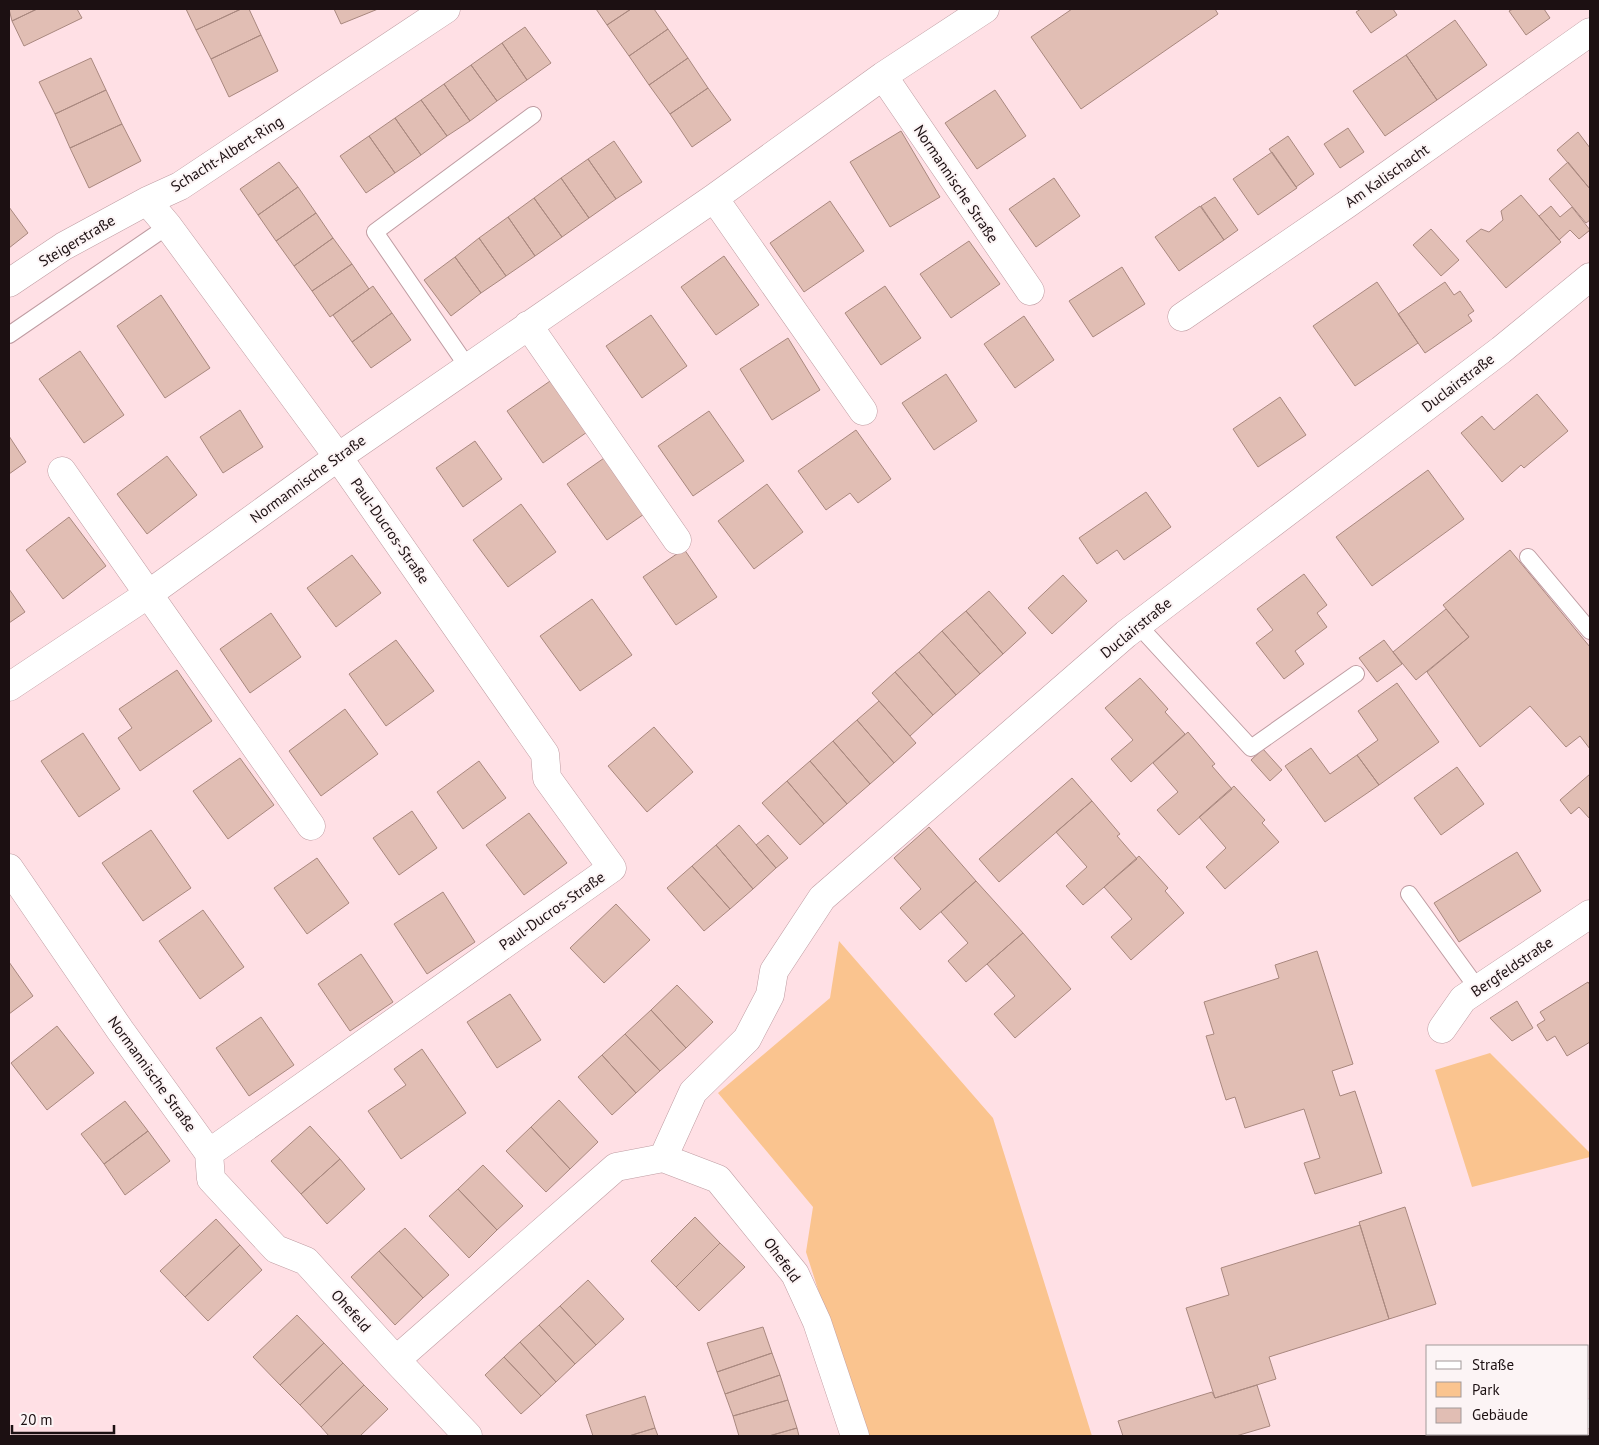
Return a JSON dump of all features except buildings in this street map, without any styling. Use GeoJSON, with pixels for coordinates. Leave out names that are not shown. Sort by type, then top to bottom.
{"type":"FeatureCollection","features":[{"type":"Feature","properties":{"kind":"street","name":"Schacht-Albert-Ring"},"geometry":{"type":"LineString","coordinates":[[147,201],[180,186],[446,9]]}},
{"type":"Feature","properties":{"kind":"street","name":"Normannische Straße"},"geometry":{"type":"LineString","coordinates":[[9,687],[150,593],[467,366],[714,198],[883,76],[985,9]]}},
{"type":"Feature","properties":{"kind":"street","name":"Am Kalischacht"},"geometry":{"type":"LineString","coordinates":[[1182,316],[1348,204],[1590,32]]}},
{"type":"Feature","properties":{"kind":"street","name":"Normannische Straße"},"geometry":{"type":"LineString","coordinates":[[883,76],[1030,291]]}},
{"type":"Feature","properties":{"kind":"street"},"geometry":{"type":"LineString","coordinates":[[714,198],[863,411]]}},
{"type":"Feature","properties":{"kind":"street"},"geometry":{"type":"LineString","coordinates":[[147,201],[168,226],[338,457]]}},
{"type":"Feature","properties":{"kind":"street","name":"Steigerstraße"},"geometry":{"type":"LineString","coordinates":[[9,283],[64,246],[147,201]]}},
{"type":"Feature","properties":{"kind":"street","name":"Duclairstraße"},"geometry":{"type":"LineString","coordinates":[[663,1158],[693,1092],[747,1039],[770,995],[774,971],[822,898],[1138,625],[1501,350],[1590,276]]}},
{"type":"Feature","properties":{"kind":"street"},"geometry":{"type":"LineString","coordinates":[[528,325],[677,540]]}},
{"type":"Feature","properties":{"kind":"street","name":"Paul-Ducros-Straße"},"geometry":{"type":"LineString","coordinates":[[209,1153],[612,868],[547,778],[545,754],[338,457]]}},
{"type":"Feature","properties":{"kind":"street"},"geometry":{"type":"LineString","coordinates":[[62,471],[150,593],[311,826]]}},
{"type":"Feature","properties":{"kind":"street","name":"Normannische Straße"},"geometry":{"type":"LineString","coordinates":[[9,868],[120,1030],[209,1153]]}},
{"type":"Feature","properties":{"kind":"street","name":"Bergfeldstraße"},"geometry":{"type":"LineString","coordinates":[[1442,1029],[1463,999],[1590,914]]}},
{"type":"Feature","properties":{"kind":"street","name":"Ohefeld"},"geometry":{"type":"LineString","coordinates":[[209,1153],[211,1179],[276,1250],[306,1261],[468,1436]]}},
{"type":"Feature","properties":{"kind":"street"},"geometry":{"type":"LineString","coordinates":[[396,1360],[616,1167],[663,1158]]}},
{"type":"Feature","properties":{"kind":"street","name":"Ohefeld"},"geometry":{"type":"LineString","coordinates":[[663,1158],[718,1179],[795,1274],[817,1322],[855,1436]]}},
{"type":"Feature","properties":{"kind":"lane"},"geometry":{"type":"LineString","coordinates":[[467,366],[375,232],[532,115]]}},
{"type":"Feature","properties":{"kind":"lane"},"geometry":{"type":"LineString","coordinates":[[9,335],[168,226]]}},
{"type":"Feature","properties":{"kind":"lane"},"geometry":{"type":"LineString","coordinates":[[1528,557],[1590,631]]}},
{"type":"Feature","properties":{"kind":"lane"},"geometry":{"type":"LineString","coordinates":[[1138,625],[1251,748],[1356,674]]}},
{"type":"Feature","properties":{"kind":"lane"},"geometry":{"type":"LineString","coordinates":[[1410,894],[1478,990]]}},
{"type":"Feature","properties":{"kind":"green space"},"geometry":{"type":"Polygon","coordinates":[[[839,941],[993,1118],[1092,1436],[865,1436],[806,1252],[813,1207],[718,1093],[830,998],[839,941]]]}},
{"type":"Feature","properties":{"kind":"green space"},"geometry":{"type":"Polygon","coordinates":[[[1490,1053],[1590,1153],[1590,1157],[1472,1187],[1435,1070],[1490,1053]]]}}]}
